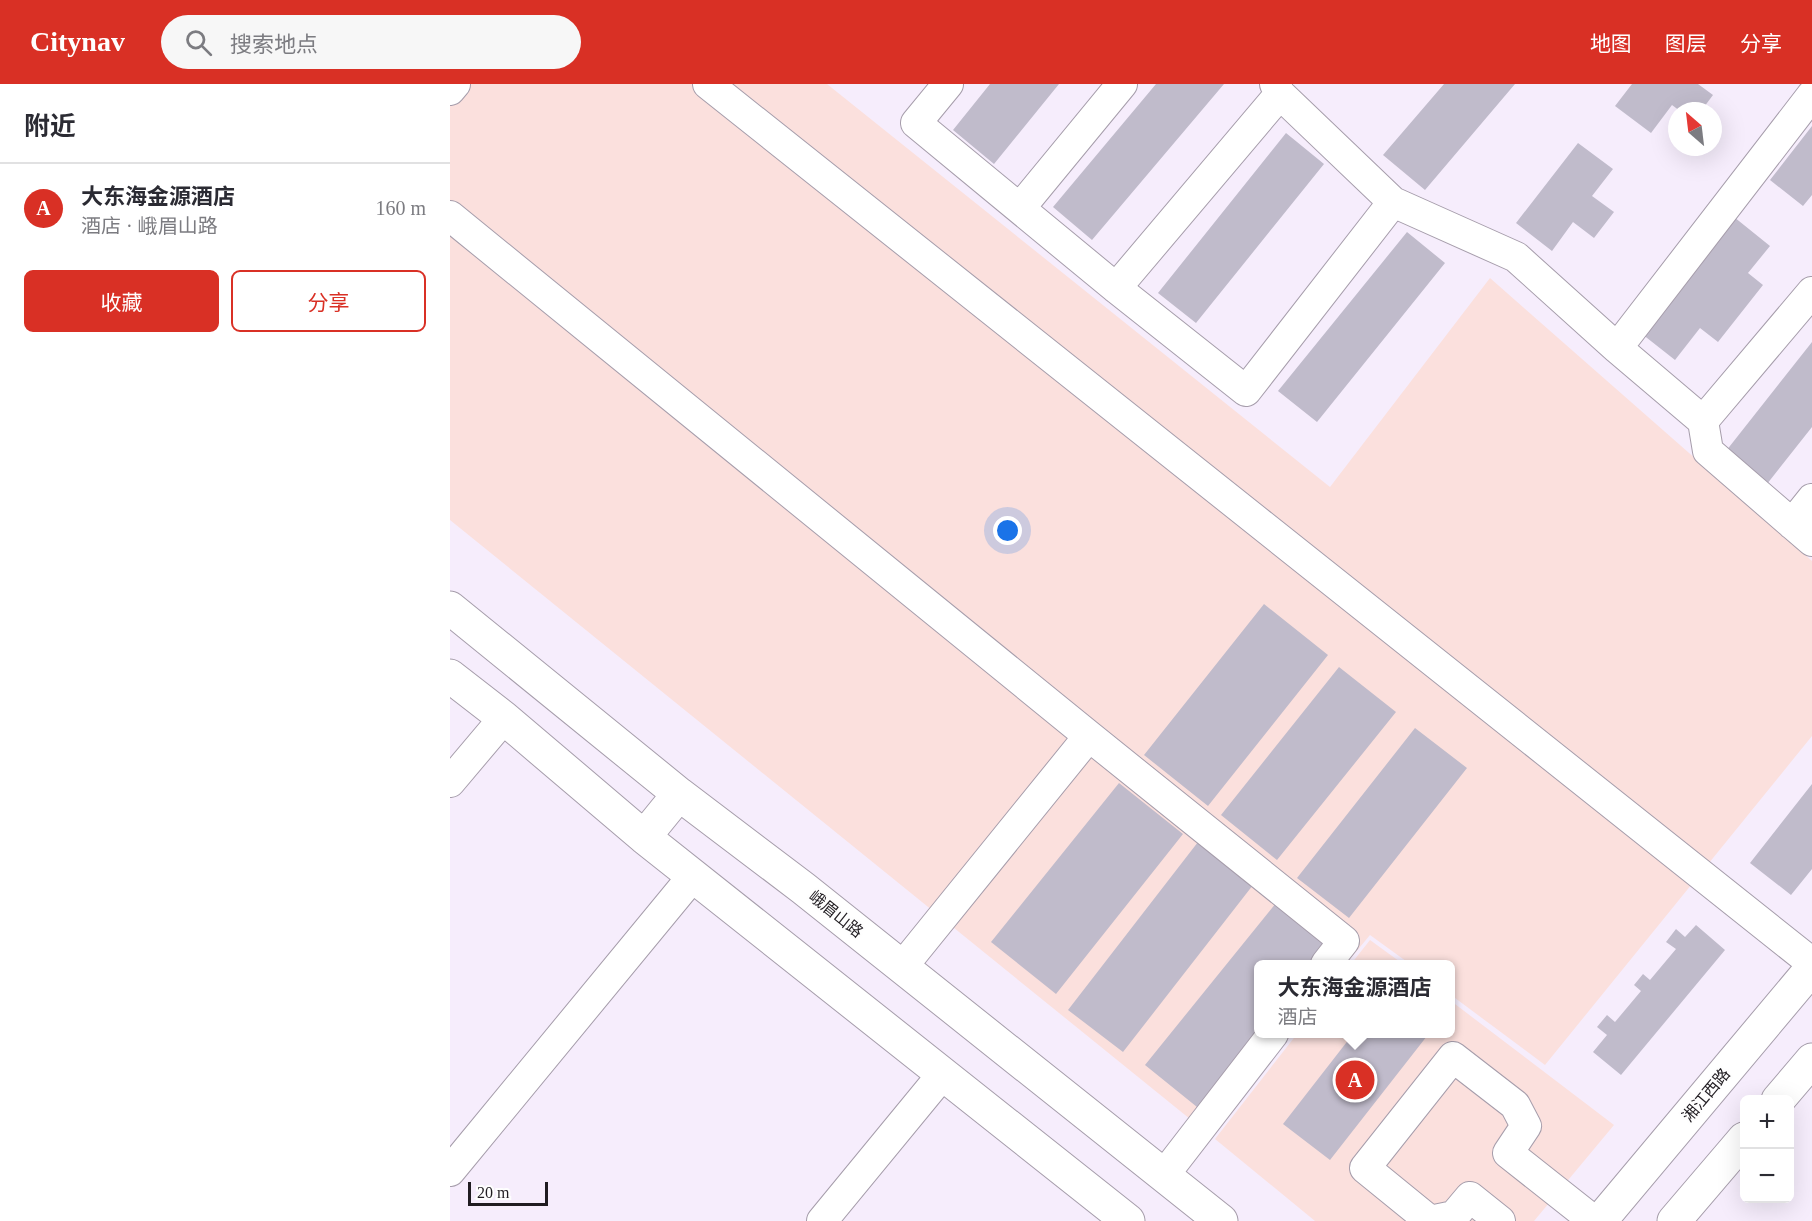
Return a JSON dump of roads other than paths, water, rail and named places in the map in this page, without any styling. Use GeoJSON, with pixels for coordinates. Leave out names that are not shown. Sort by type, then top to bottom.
{"type":"FeatureCollection","features":[{"type":"Feature","properties":{"kind":"street"},"geometry":{"type":"LineString","coordinates":[[450,90],[455,84]]}},
{"type":"Feature","properties":{"kind":"street"},"geometry":{"type":"LineString","coordinates":[[708,84],[1812,963]]}},
{"type":"Feature","properties":{"kind":"street"},"geometry":{"type":"LineString","coordinates":[[948,84],[916,123],[1116,288],[1246,391],[1393,202]]}},
{"type":"Feature","properties":{"kind":"street"},"geometry":{"type":"LineString","coordinates":[[1020,208],[1122,84]]}},
{"type":"Feature","properties":{"kind":"street"},"geometry":{"type":"LineString","coordinates":[[1116,288],[1277,89],[1393,202],[1516,257],[1617,348],[1703,421],[1708,451],[1802,532],[1812,499]]}},
{"type":"Feature","properties":{"kind":"street"},"geometry":{"type":"LineString","coordinates":[[1617,348],[1812,95]]}},
{"type":"Feature","properties":{"kind":"street"},"geometry":{"type":"LineString","coordinates":[[450,216],[1344,941],[1329,960]]}},
{"type":"Feature","properties":{"kind":"street"},"geometry":{"type":"LineString","coordinates":[[1703,421],[1812,292]]}},
{"type":"Feature","properties":{"kind":"street","name":"峨眉山路"},"geometry":{"type":"LineString","coordinates":[[450,608],[679,794],[803,888],[1221,1221]]}},
{"type":"Feature","properties":{"kind":"street"},"geometry":{"type":"LineString","coordinates":[[450,676],[504,718],[644,837],[1128,1221]]}},
{"type":"Feature","properties":{"kind":"street"},"geometry":{"type":"LineString","coordinates":[[450,782],[504,718]]}},
{"type":"Feature","properties":{"kind":"street"},"geometry":{"type":"LineString","coordinates":[[902,967],[1089,736]]}},
{"type":"Feature","properties":{"kind":"street"},"geometry":{"type":"LineString","coordinates":[[644,837],[679,794]]}},
{"type":"Feature","properties":{"kind":"street"},"geometry":{"type":"LineString","coordinates":[[450,1171],[693,876]]}},
{"type":"Feature","properties":{"kind":"street","name":"湘江西路"},"geometry":{"type":"LineString","coordinates":[[1600,1221],[1812,968]]}},
{"type":"Feature","properties":{"kind":"street"},"geometry":{"type":"LineString","coordinates":[[1164,1175],[1270,1038]]}},
{"type":"Feature","properties":{"kind":"street"},"geometry":{"type":"LineString","coordinates":[[1500,1221],[1470,1197],[1454,1216],[1430,1221],[1365,1168],[1453,1057],[1515,1105],[1526,1126],[1508,1153],[1594,1221]]}},
{"type":"Feature","properties":{"kind":"street"},"geometry":{"type":"LineString","coordinates":[[1782,1095],[1812,1060]]}},
{"type":"Feature","properties":{"kind":"street"},"geometry":{"type":"LineString","coordinates":[[822,1221],[942,1075]]}},
{"type":"Feature","properties":{"kind":"street"},"geometry":{"type":"LineString","coordinates":[[1674,1221],[1740,1144]]}},
{"type":"Feature","properties":{"kind":"place","name":"大东海金源酒店"},"geometry":{"type":"Point","coordinates":[1355,1080]}}]}
